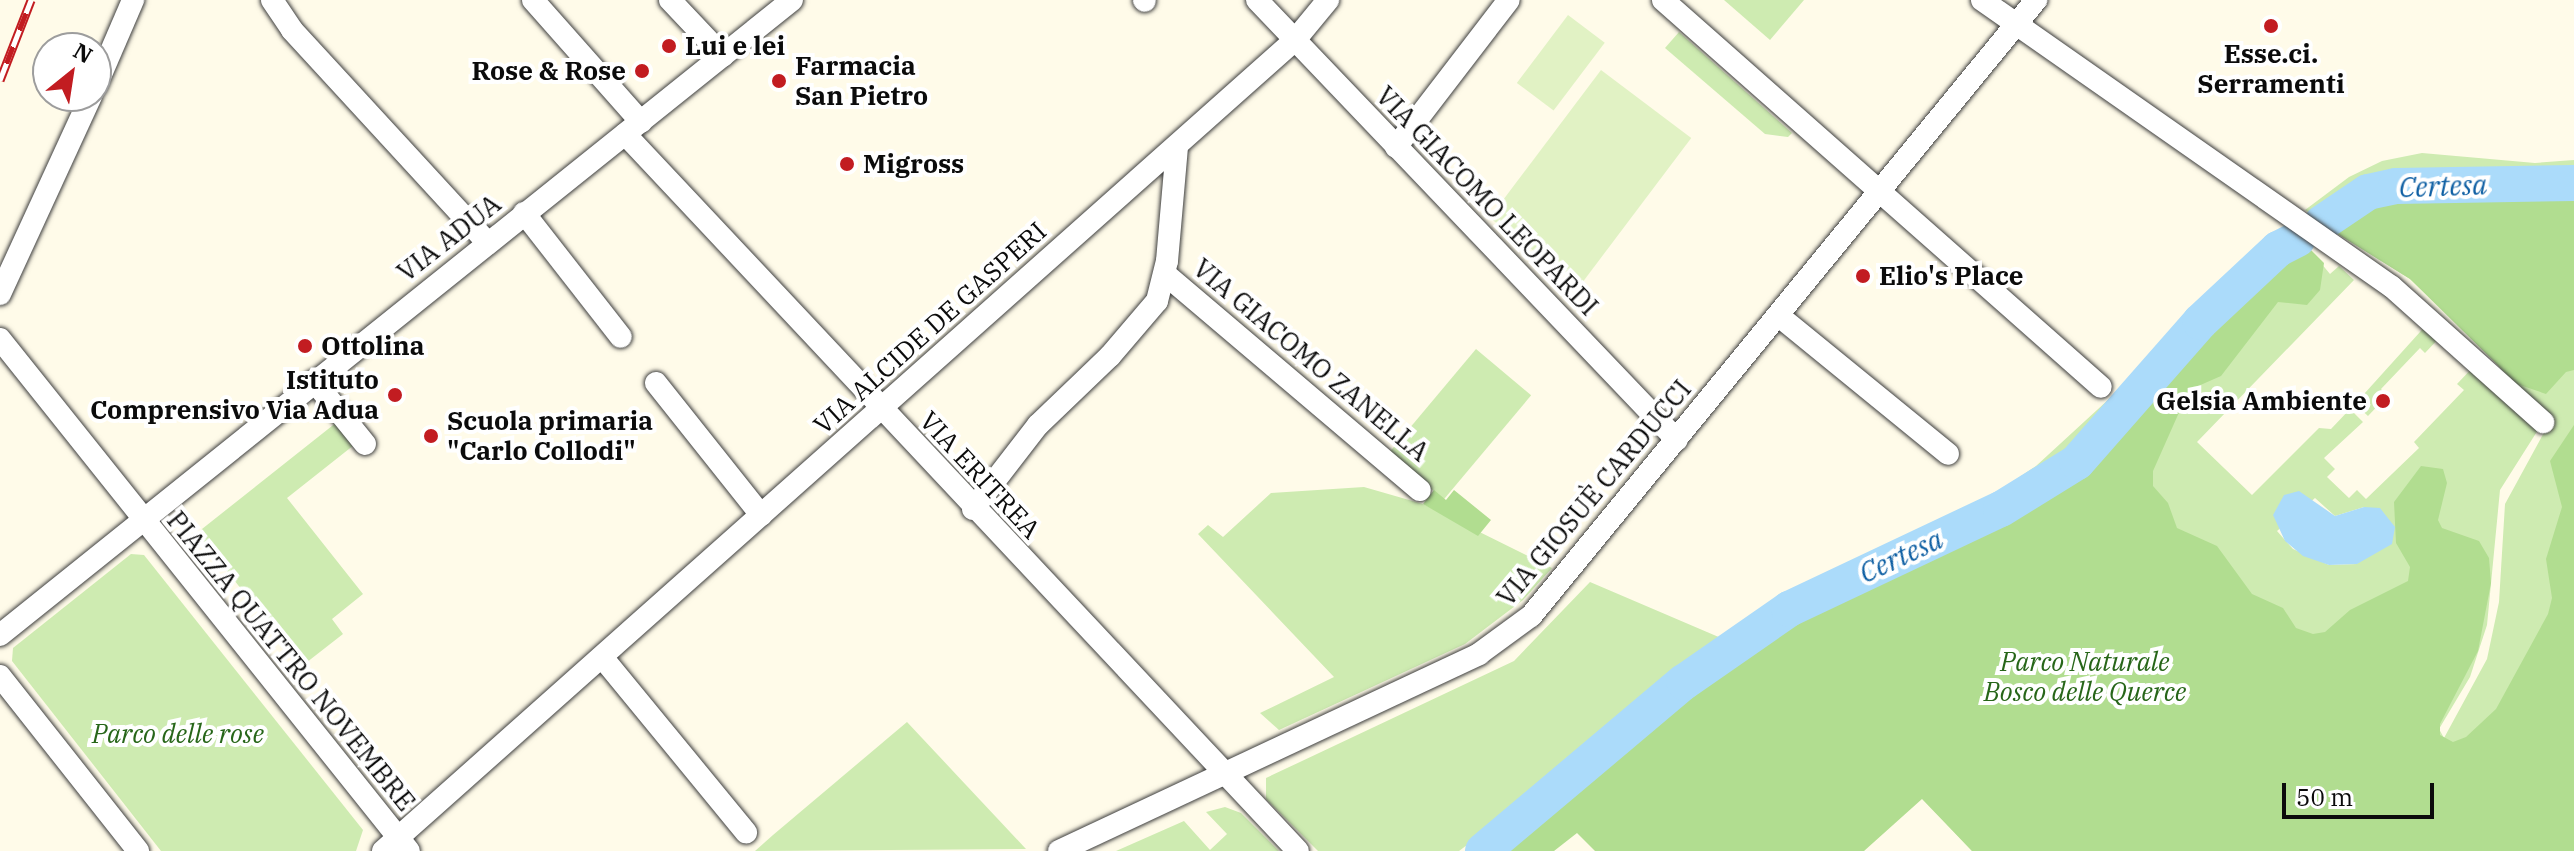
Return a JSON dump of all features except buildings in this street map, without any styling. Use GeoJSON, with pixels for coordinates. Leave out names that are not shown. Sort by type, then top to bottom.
{"type":"FeatureCollection","features":[{"type":"Feature","properties":{"kind":"street"},"geometry":{"type":"LineString","coordinates":[[112,49],[133,0]]}},
{"type":"Feature","properties":{"kind":"street"},"geometry":{"type":"LineString","coordinates":[[272,0],[292,30],[488,243]]}},
{"type":"Feature","properties":{"kind":"street","name":"VIA ERITREA"},"geometry":{"type":"LineString","coordinates":[[533,0],[633,128],[881,409],[1298,851]]}},
{"type":"Feature","properties":{"kind":"street"},"geometry":{"type":"LineString","coordinates":[[670,0],[723,56]]}},
{"type":"Feature","properties":{"kind":"street","name":"VIA ADUA"},"geometry":{"type":"LineString","coordinates":[[0,635],[792,0]]}},
{"type":"Feature","properties":{"kind":"street","name":"VIA GIACOMO LEOPARDI"},"geometry":{"type":"LineString","coordinates":[[1257,0],[1677,440]]}},
{"type":"Feature","properties":{"kind":"street","name":"VIA ALCIDE DE GASPERI"},"geometry":{"type":"LineString","coordinates":[[397,847],[602,657],[1295,40],[1328,0]]}},
{"type":"Feature","properties":{"kind":"street"},"geometry":{"type":"LineString","coordinates":[[1396,147],[1509,0]]}},
{"type":"Feature","properties":{"kind":"street"},"geometry":{"type":"LineString","coordinates":[[1663,0],[2101,387]]}},
{"type":"Feature","properties":{"kind":"street"},"geometry":{"type":"LineString","coordinates":[[1982,0],[2423,311],[2543,422]]}},
{"type":"Feature","properties":{"kind":"street","name":"VIA GIOSUÈ CARDUCCI"},"geometry":{"type":"LineString","coordinates":[[1059,851],[1479,654],[1509,634],[1565,577],[2036,0]]}},
{"type":"Feature","properties":{"kind":"street"},"geometry":{"type":"LineString","coordinates":[[0,294],[84,112]]}},
{"type":"Feature","properties":{"kind":"street"},"geometry":{"type":"LineString","coordinates":[[973,509],[1045,417],[1148,314],[1165,274],[1177,147]]}},
{"type":"Feature","properties":{"kind":"street"},"geometry":{"type":"LineString","coordinates":[[524,213],[621,337]]}},
{"type":"Feature","properties":{"kind":"street","name":"VIA GIACOMO ZANELLA"},"geometry":{"type":"LineString","coordinates":[[1165,274],[1420,490]]}},
{"type":"Feature","properties":{"kind":"street"},"geometry":{"type":"LineString","coordinates":[[1779,316],[1948,454]]}},
{"type":"Feature","properties":{"kind":"street","name":"PIAZZA QUATTRO NOVEMBRE"},"geometry":{"type":"LineString","coordinates":[[0,339],[397,847]]}},
{"type":"Feature","properties":{"kind":"street"},"geometry":{"type":"LineString","coordinates":[[314,381],[365,444]]}},
{"type":"Feature","properties":{"kind":"street"},"geometry":{"type":"LineString","coordinates":[[656,383],[761,515]]}},
{"type":"Feature","properties":{"kind":"street"},"geometry":{"type":"LineString","coordinates":[[602,657],[746,832]]}},
{"type":"Feature","properties":{"kind":"street"},"geometry":{"type":"LineString","coordinates":[[0,676],[138,851]]}},
{"type":"Feature","properties":{"kind":"green space"},"geometry":{"type":"Polygon","coordinates":[[[1724,0],[1804,0],[1770,40],[1724,0]]]}},
{"type":"Feature","properties":{"kind":"green space"},"geometry":{"type":"Polygon","coordinates":[[[1568,15],[1605,43],[1554,111],[1517,83],[1568,15]]]}},
{"type":"Feature","properties":{"kind":"green space"},"geometry":{"type":"Polygon","coordinates":[[[1679,32],[1792,133],[1788,137],[1765,134],[1665,48],[1679,32]]]}},
{"type":"Feature","properties":{"kind":"green space"},"geometry":{"type":"Polygon","coordinates":[[[1601,70],[1691,138],[1580,286],[1490,218],[1601,70]]]}},
{"type":"Feature","properties":{"kind":"green space"},"geometry":{"type":"Polygon","coordinates":[[[2422,153],[2535,163],[2574,160],[2574,171],[2384,179],[2352,188],[2314,216],[2305,210],[2349,177],[2382,161],[2422,153]]]}},
{"type":"Feature","properties":{"kind":"green space","name":"Parco Naturale Bosco delle Querce"},"geometry":{"type":"Polygon","coordinates":[[[2574,190],[2574,851],[1972,851],[1922,798],[1803,611],[1870,578],[1976,538],[2075,482],[2101,461],[2241,295],[2306,245],[2330,274],[2339,266],[2354,280],[2197,442],[2252,495],[2319,428],[2331,429],[2350,409],[2363,422],[2324,458],[2335,469],[2327,477],[2349,498],[2357,490],[2366,499],[2419,448],[2414,442],[2464,390],[2457,384],[2476,364],[2538,430],[2500,490],[2487,625],[2470,677],[2439,729],[2444,738],[2487,659],[2499,602],[2505,504],[2547,427],[2488,353],[2410,279],[2333,231],[2363,210],[2413,197],[2574,190]],[[2315,498],[2277,531],[2293,549],[2329,565],[2357,564],[2364,507],[2335,516],[2315,498]]]}},
{"type":"Feature","properties":{"kind":"green space"},"geometry":{"type":"Polygon","coordinates":[[[2574,190],[2574,370],[2566,372],[2546,394],[2517,384],[2410,279],[2333,231],[2363,210],[2413,197],[2574,190]]]}},
{"type":"Feature","properties":{"kind":"green space","name":"Parco Naturale Bosco delle Querce"},"geometry":{"type":"Polygon","coordinates":[[[2306,245],[2324,263],[2320,290],[2307,305],[2278,302],[2221,376],[2189,390],[2153,471],[2153,486],[2168,503],[2177,528],[2217,546],[2252,594],[2283,608],[2296,628],[2313,634],[2325,632],[2350,610],[2408,581],[2410,567],[2396,543],[2394,502],[2421,466],[2443,469],[2447,483],[2438,520],[2442,528],[2479,541],[2489,558],[2491,583],[2478,651],[2440,724],[2440,735],[2453,742],[2466,737],[2496,709],[2548,614],[2552,598],[2546,559],[2562,507],[2550,461],[2574,425],[2574,851],[1972,851],[1922,799],[1864,851],[1595,851],[1577,833],[1554,851],[1498,851],[1750,646],[1803,611],[1870,578],[1976,538],[2075,482],[2101,461],[2241,295],[2306,245]]]}},
{"type":"Feature","properties":{"kind":"green space"},"geometry":{"type":"Polygon","coordinates":[[[2429,322],[2442,335],[2425,353],[2420,348],[2381,389],[2387,396],[2368,416],[2355,404],[2429,322]]]}},
{"type":"Feature","properties":{"kind":"green space"},"geometry":{"type":"Polygon","coordinates":[[[1476,349],[1531,395],[1444,499],[1389,453],[1476,349]]]}},
{"type":"Feature","properties":{"kind":"green space"},"geometry":{"type":"Polygon","coordinates":[[[2122,387],[2065,461],[1996,493],[2036,466],[2122,387]]]}},
{"type":"Feature","properties":{"kind":"green space"},"geometry":{"type":"Polygon","coordinates":[[[337,422],[354,445],[287,498],[363,594],[332,619],[343,634],[302,666],[200,537],[202,529],[337,422]]]}},
{"type":"Feature","properties":{"kind":"green space"},"geometry":{"type":"Polygon","coordinates":[[[1364,487],[1423,504],[1552,568],[1523,600],[1465,644],[1279,730],[1260,713],[1334,677],[1198,534],[1208,525],[1223,537],[1271,493],[1364,487]]]}},
{"type":"Feature","properties":{"kind":"green space"},"geometry":{"type":"Polygon","coordinates":[[[1434,490],[1446,500],[1454,490],[1491,520],[1478,536],[1423,504],[1434,490]]]}},
{"type":"Feature","properties":{"kind":"green space","name":"Parco delle rose"},"geometry":{"type":"Polygon","coordinates":[[[131,554],[144,555],[363,830],[356,851],[161,851],[12,661],[13,648],[131,554]]]}},
{"type":"Feature","properties":{"kind":"green space"},"geometry":{"type":"Polygon","coordinates":[[[1590,582],[1721,638],[1543,788],[1459,851],[1318,851],[1266,799],[1266,778],[1514,661],[1590,582]]]}},
{"type":"Feature","properties":{"kind":"green space"},"geometry":{"type":"Polygon","coordinates":[[[907,722],[1026,849],[755,851],[773,835],[907,722]]]}},
{"type":"Feature","properties":{"kind":"green space"},"geometry":{"type":"Polygon","coordinates":[[[1225,807],[1241,813],[1279,851],[1116,851],[1184,821],[1210,850],[1227,834],[1206,812],[1225,807]]]}},
{"type":"Feature","properties":{"kind":"water"},"geometry":{"type":"Polygon","coordinates":[[[2299,491],[2335,516],[2364,507],[2380,508],[2395,527],[2392,544],[2357,564],[2329,565],[2303,556],[2285,541],[2273,515],[2284,495],[2299,491]]]}},
{"type":"Feature","properties":{"kind":"waterway","name":"Certesa"},"geometry":{"type":"LineString","coordinates":[[2322,223],[2368,192],[2396,186],[2574,183]]}},
{"type":"Feature","properties":{"kind":"waterway","name":"Certesa"},"geometry":{"type":"LineString","coordinates":[[1483,851],[1684,682],[1789,609],[2001,509],[2077,462],[2200,322],[2278,249],[2298,239]]}},
{"type":"Feature","properties":{"kind":"railway"},"geometry":{"type":"LineString","coordinates":[[0,80],[31,0]]}},
{"type":"Feature","properties":{"kind":"place","name":"Esse.ci. Serramenti"},"geometry":{"type":"Point","coordinates":[2271,26]}},
{"type":"Feature","properties":{"kind":"place","name":"Lui e lei"},"geometry":{"type":"Point","coordinates":[669,46]}},
{"type":"Feature","properties":{"kind":"place","name":"Rose & Rose"},"geometry":{"type":"Point","coordinates":[642,71]}},
{"type":"Feature","properties":{"kind":"place","name":"Farmacia San Pietro"},"geometry":{"type":"Point","coordinates":[779,81]}},
{"type":"Feature","properties":{"kind":"place","name":"Migross"},"geometry":{"type":"Point","coordinates":[847,164]}},
{"type":"Feature","properties":{"kind":"place","name":"Elio's Place"},"geometry":{"type":"Point","coordinates":[1863,276]}},
{"type":"Feature","properties":{"kind":"place","name":"Ottolina"},"geometry":{"type":"Point","coordinates":[305,346]}},
{"type":"Feature","properties":{"kind":"place","name":"Istituto Comprensivo Via Adua"},"geometry":{"type":"Point","coordinates":[395,395]}},
{"type":"Feature","properties":{"kind":"place","name":"Gelsia Ambiente"},"geometry":{"type":"Point","coordinates":[2383,401]}},
{"type":"Feature","properties":{"kind":"place","name":"Scuola primaria \"Carlo Collodi\""},"geometry":{"type":"Point","coordinates":[431,436]}}]}
